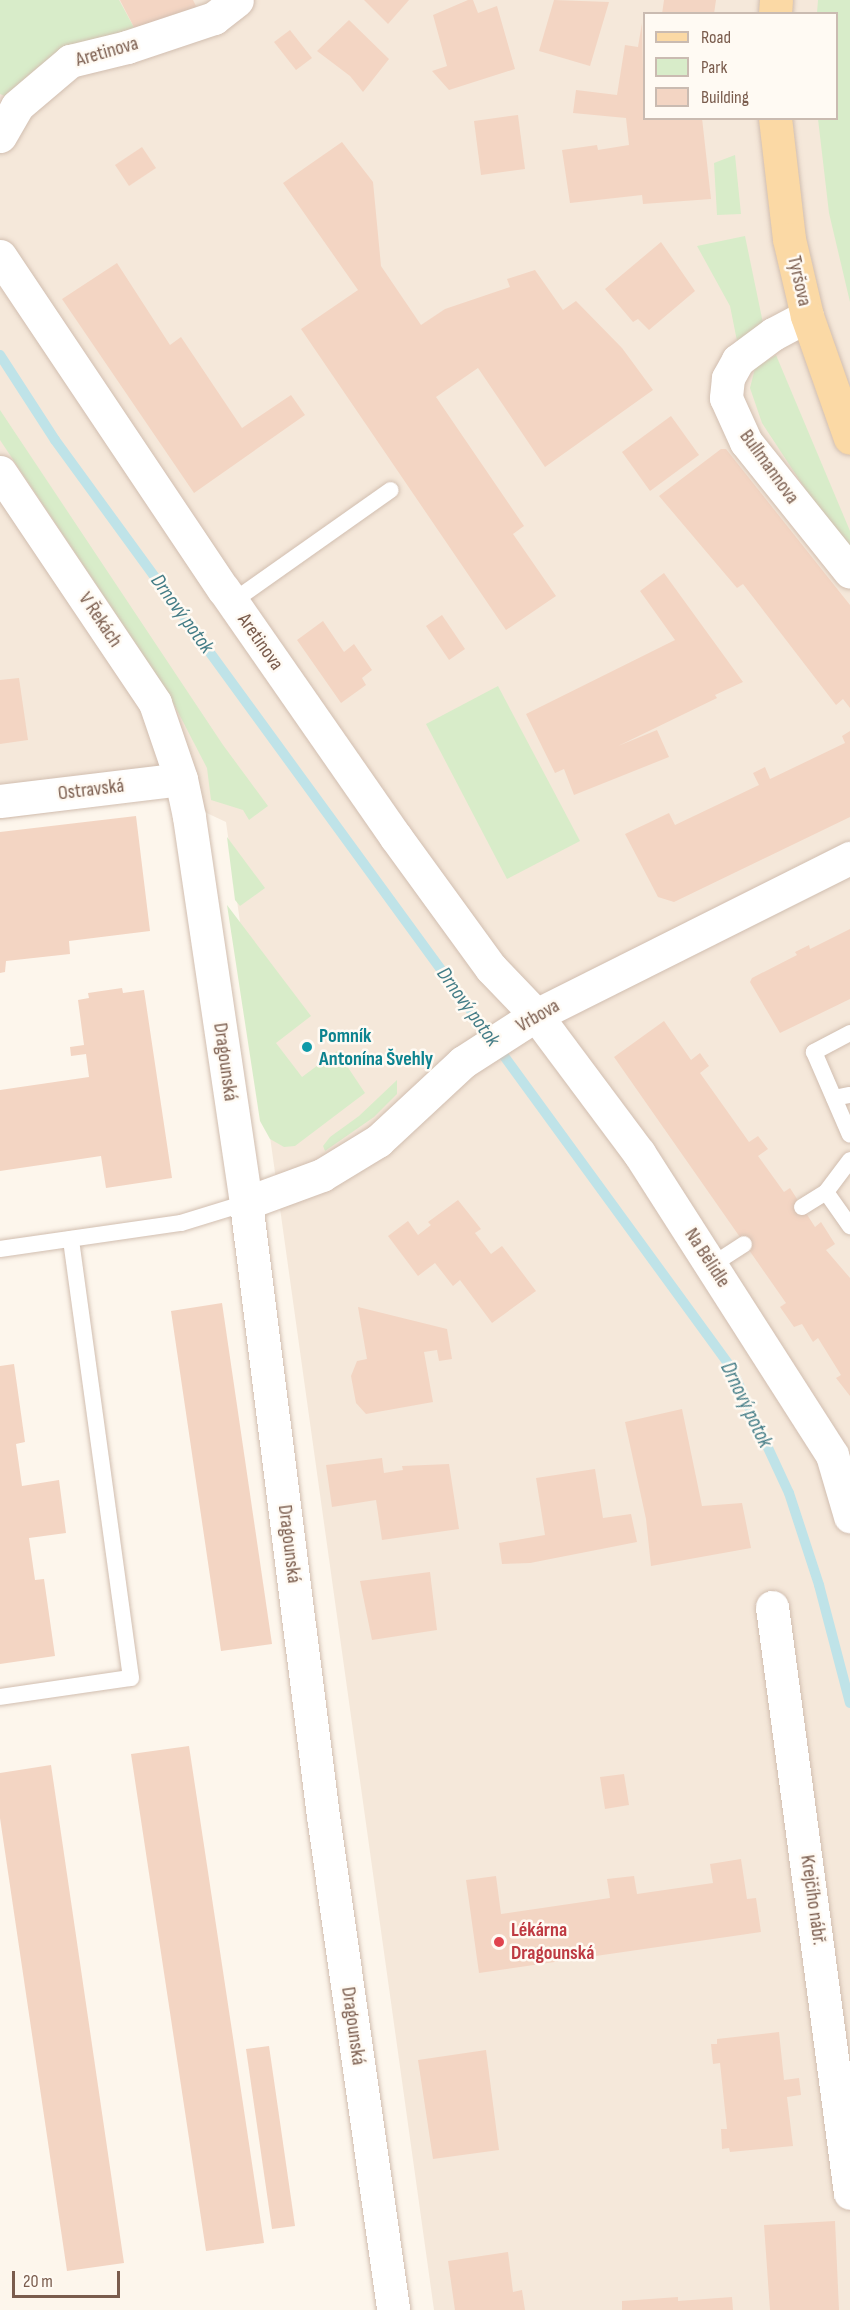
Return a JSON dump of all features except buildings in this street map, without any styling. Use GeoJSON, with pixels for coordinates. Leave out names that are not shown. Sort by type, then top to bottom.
{"type":"FeatureCollection","features":[{"type":"Feature","properties":{"kind":"main road","name":"Tyršova"},"geometry":{"type":"LineString","coordinates":[[775,120],[789,239],[807,316],[850,438]]}},
{"type":"Feature","properties":{"kind":"street","name":"Aretinova"},"geometry":{"type":"LineString","coordinates":[[0,136],[17,106],[70,61],[128,47],[214,18],[237,0]]}},
{"type":"Feature","properties":{"kind":"street","name":"Aretinova"},"geometry":{"type":"LineString","coordinates":[[0,256],[232,602],[528,1020]]}},
{"type":"Feature","properties":{"kind":"street","name":"Bullmannova"},"geometry":{"type":"LineString","coordinates":[[807,316],[773,334],[738,360],[728,378],[726,398],[746,442],[850,572]]}},
{"type":"Feature","properties":{"kind":"street","name":"V Řekách"},"geometry":{"type":"LineString","coordinates":[[0,472],[155,703],[181,778]]}},
{"type":"Feature","properties":{"kind":"street","name":"Ostravská"},"geometry":{"type":"LineString","coordinates":[[0,801],[181,778]]}},
{"type":"Feature","properties":{"kind":"street","name":"Dragounská"},"geometry":{"type":"LineString","coordinates":[[181,778],[246,1203],[323,1816],[393,2310]]}},
{"type":"Feature","properties":{"kind":"street","name":"Vrbova"},"geometry":{"type":"LineString","coordinates":[[246,1203],[322,1175],[378,1141],[464,1062],[528,1020],[850,858]]}},
{"type":"Feature","properties":{"kind":"street","name":"Na Bělidle"},"geometry":{"type":"LineString","coordinates":[[528,1020],[639,1153],[712,1265],[832,1455],[850,1516]]}},
{"type":"Feature","properties":{"kind":"street","name":"Krejčího nábř."},"geometry":{"type":"LineString","coordinates":[[772,1607],[850,2193]]}},
{"type":"Feature","properties":{"kind":"lane"},"geometry":{"type":"LineString","coordinates":[[232,602],[391,490]]}},
{"type":"Feature","properties":{"kind":"lane"},"geometry":{"type":"LineString","coordinates":[[850,1033],[814,1052],[842,1097],[850,1135]]}},
{"type":"Feature","properties":{"kind":"lane"},"geometry":{"type":"LineString","coordinates":[[802,1207],[826,1192],[850,1160]]}},
{"type":"Feature","properties":{"kind":"lane"},"geometry":{"type":"LineString","coordinates":[[826,1192],[850,1226]]}},
{"type":"Feature","properties":{"kind":"lane"},"geometry":{"type":"LineString","coordinates":[[0,1249],[181,1223],[246,1203]]}},
{"type":"Feature","properties":{"kind":"lane"},"geometry":{"type":"LineString","coordinates":[[0,1697],[131,1678],[71,1239]]}},
{"type":"Feature","properties":{"kind":"lane"},"geometry":{"type":"LineString","coordinates":[[712,1265],[744,1244]]}},
{"type":"Feature","properties":{"kind":"shaded area"},"geometry":{"type":"Polygon","coordinates":[[[0,0],[850,0],[850,2310],[434,2310],[226,822],[170,796],[0,820],[0,0]]]}},
{"type":"Feature","properties":{"kind":"green space"},"geometry":{"type":"Polygon","coordinates":[[[0,0],[119,0],[137,33],[38,67],[5,96],[0,94],[0,0]]]}},
{"type":"Feature","properties":{"kind":"green space"},"geometry":{"type":"Polygon","coordinates":[[[818,0],[850,0],[850,302],[829,213],[818,120],[838,120],[838,12],[817,12],[818,0]]]}},
{"type":"Feature","properties":{"kind":"green space"},"geometry":{"type":"Polygon","coordinates":[[[735,155],[741,214],[717,215],[714,163],[735,155]]]}},
{"type":"Feature","properties":{"kind":"green space"},"geometry":{"type":"Polygon","coordinates":[[[745,236],[764,328],[737,341],[730,306],[697,246],[745,236]]]}},
{"type":"Feature","properties":{"kind":"green space"},"geometry":{"type":"Polygon","coordinates":[[[776,355],[850,531],[850,557],[762,423],[750,388],[755,368],[776,355]]]}},
{"type":"Feature","properties":{"kind":"green space"},"geometry":{"type":"Polygon","coordinates":[[[0,410],[223,745],[268,806],[249,820],[243,810],[211,800],[207,768],[166,689],[0,440],[0,410]]]}},
{"type":"Feature","properties":{"kind":"green space"},"geometry":{"type":"Polygon","coordinates":[[[498,686],[580,841],[507,879],[426,724],[498,686]]]}},
{"type":"Feature","properties":{"kind":"green space"},"geometry":{"type":"Polygon","coordinates":[[[227,837],[265,888],[240,906],[235,900],[227,837]]]}},
{"type":"Feature","properties":{"kind":"green space"},"geometry":{"type":"Polygon","coordinates":[[[227,905],[311,1016],[276,1043],[302,1077],[337,1051],[365,1093],[295,1146],[284,1147],[270,1139],[260,1121],[227,905]]]}},
{"type":"Feature","properties":{"kind":"green space"},"geometry":{"type":"Polygon","coordinates":[[[397,1080],[397,1094],[374,1117],[325,1151],[323,1146],[330,1137],[359,1116],[397,1080]]]}},
{"type":"Feature","properties":{"kind":"waterway","name":"Drnový potok"},"geometry":{"type":"LineString","coordinates":[[0,355],[55,440],[730,1366],[789,1493],[819,1585],[850,1703]]}},
{"type":"Feature","properties":{"kind":"place","name":"Pomník Antonína Švehly"},"geometry":{"type":"Point","coordinates":[307,1047]}},
{"type":"Feature","properties":{"kind":"place","name":"Lékárna Dragounská"},"geometry":{"type":"Point","coordinates":[499,1942]}}]}
